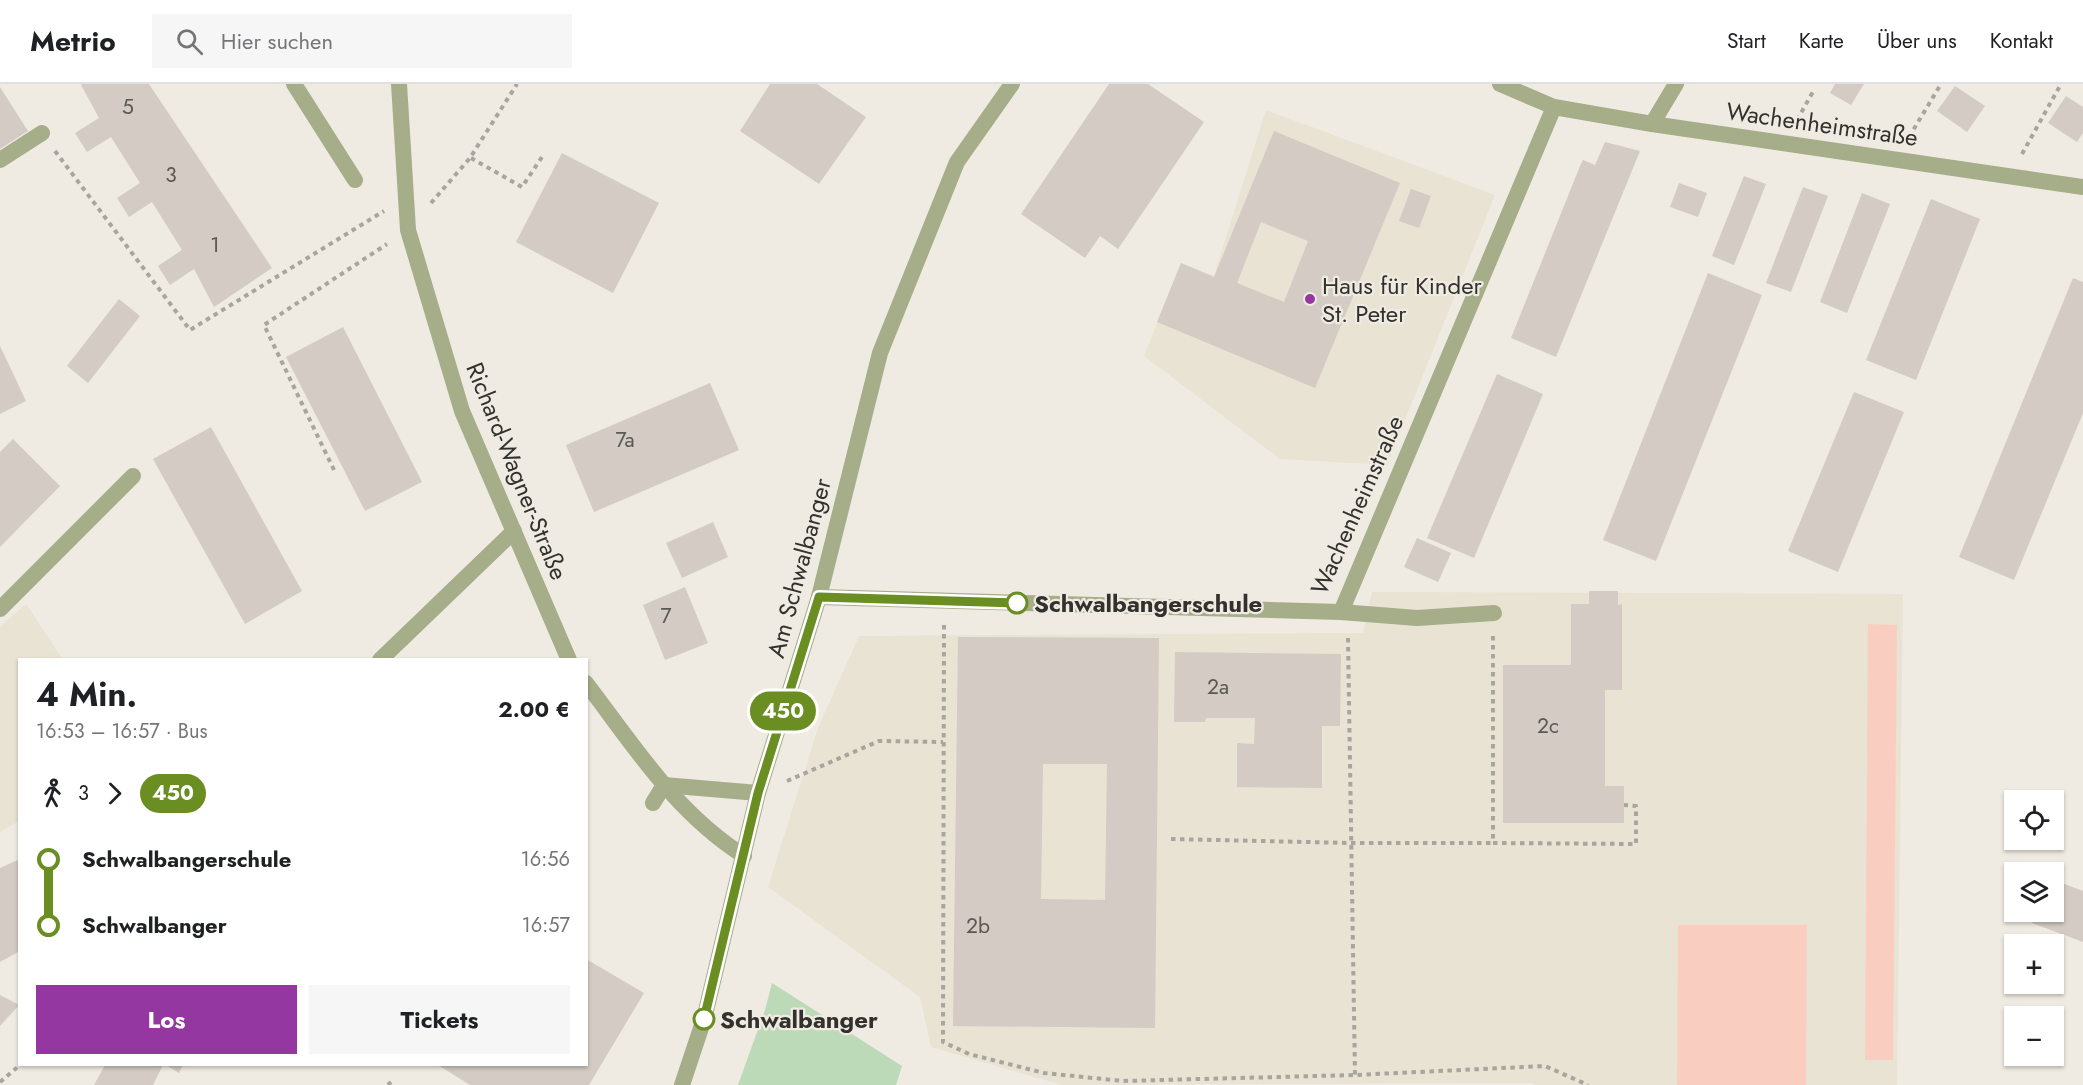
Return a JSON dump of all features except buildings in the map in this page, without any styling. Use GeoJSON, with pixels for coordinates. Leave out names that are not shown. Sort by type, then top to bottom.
{"type":"FeatureCollection","features":[{"type":"Feature","properties":{"kind":"street"},"geometry":{"type":"LineString","coordinates":[[294,84],[355,180]]}},
{"type":"Feature","properties":{"kind":"street","name":"Richard-Wagner-Straße"},"geometry":{"type":"LineString","coordinates":[[399,84],[408,230],[462,411],[568,658]]}},
{"type":"Feature","properties":{"kind":"street","name":"Am Schwalbanger"},"geometry":{"type":"LineString","coordinates":[[682,1085],[704,1019],[758,793],[819,597],[880,353],[957,162],[1012,84]]}},
{"type":"Feature","properties":{"kind":"street","name":"Wachenheimstraße"},"geometry":{"type":"LineString","coordinates":[[1500,84],[1554,107],[1652,124],[2083,187]]}},
{"type":"Feature","properties":{"kind":"street"},"geometry":{"type":"LineString","coordinates":[[1652,124],[1676,84]]}},
{"type":"Feature","properties":{"kind":"street","name":"Wachenheimstraße"},"geometry":{"type":"LineString","coordinates":[[819,597],[1341,612],[1554,107]]}},
{"type":"Feature","properties":{"kind":"street"},"geometry":{"type":"LineString","coordinates":[[0,160],[42,134]]}},
{"type":"Feature","properties":{"kind":"street"},"geometry":{"type":"LineString","coordinates":[[0,609],[133,476]]}},
{"type":"Feature","properties":{"kind":"street"},"geometry":{"type":"LineString","coordinates":[[382,658],[514,531]]}},
{"type":"Feature","properties":{"kind":"street"},"geometry":{"type":"LineString","coordinates":[[1341,612],[1417,618],[1494,613]]}},
{"type":"Feature","properties":{"kind":"street"},"geometry":{"type":"LineString","coordinates":[[588,686],[685,810],[718,839],[744,855]]}},
{"type":"Feature","properties":{"kind":"street"},"geometry":{"type":"LineString","coordinates":[[664,785],[758,793]]}},
{"type":"Feature","properties":{"kind":"street"},"geometry":{"type":"LineString","coordinates":[[653,803],[664,785]]}},
{"type":"Feature","properties":{"kind":"path"},"geometry":{"type":"LineString","coordinates":[[334,470],[264,325],[408,230],[470,158],[517,84]]}},
{"type":"Feature","properties":{"kind":"path"},"geometry":{"type":"LineString","coordinates":[[1895,159],[1941,84]]}},
{"type":"Feature","properties":{"kind":"path"},"geometry":{"type":"LineString","coordinates":[[2010,176],[2061,84]]}},
{"type":"Feature","properties":{"kind":"path"},"geometry":{"type":"LineString","coordinates":[[1784,142],[1814,90]]}},
{"type":"Feature","properties":{"kind":"path"},"geometry":{"type":"LineString","coordinates":[[42,134],[190,330],[406,197]]}},
{"type":"Feature","properties":{"kind":"path"},"geometry":{"type":"LineString","coordinates":[[470,158],[522,187],[542,157]]}},
{"type":"Feature","properties":{"kind":"path"},"geometry":{"type":"LineString","coordinates":[[944,601],[943,1042],[969,1054],[1044,1074],[1123,1081],[1355,1075],[1545,1066],[1588,1085]]}},
{"type":"Feature","properties":{"kind":"path"},"geometry":{"type":"LineString","coordinates":[[1341,612],[1349,642],[1355,1075]]}},
{"type":"Feature","properties":{"kind":"path"},"geometry":{"type":"LineString","coordinates":[[1493,843],[1494,613]]}},
{"type":"Feature","properties":{"kind":"path"},"geometry":{"type":"LineString","coordinates":[[758,793],[879,741],[943,742]]}},
{"type":"Feature","properties":{"kind":"path"},"geometry":{"type":"LineString","coordinates":[[1171,839],[1352,843],[1636,844],[1636,806],[1624,805]]}},
{"type":"Feature","properties":{"kind":"path"},"geometry":{"type":"LineString","coordinates":[[0,1082],[19,1066]]}},
{"type":"Feature","properties":{"kind":"shaded area","name":"Haus für Kinder St. Peter"},"geometry":{"type":"Polygon","coordinates":[[[1266,110],[1495,195],[1387,465],[1280,459],[1144,356],[1181,263],[1214,276],[1266,110]]]}},
{"type":"Feature","properties":{"kind":"shaded area","name":"Schwalbangerschule"},"geometry":{"type":"Polygon","coordinates":[[[1372,592],[1903,594],[1897,1085],[1534,1085],[1531,1083],[1062,1085],[931,1047],[920,997],[768,887],[818,728],[859,636],[1363,633],[1372,592]]]}},
{"type":"Feature","properties":{"kind":"shaded area"},"geometry":{"type":"Polygon","coordinates":[[[26,604],[62,658],[18,658],[18,822],[0,832],[0,627],[26,604]]]}},
{"type":"Feature","properties":{"kind":"shaded area"},"geometry":{"type":"Polygon","coordinates":[[[1868,624],[1897,625],[1893,1060],[1865,1060],[1868,624]]]}},
{"type":"Feature","properties":{"kind":"shaded area"},"geometry":{"type":"Polygon","coordinates":[[[1678,925],[1807,925],[1806,1085],[1677,1085],[1678,925]]]}},
{"type":"Feature","properties":{"kind":"shaded area"},"geometry":{"type":"Polygon","coordinates":[[[772,983],[902,1066],[896,1085],[738,1085],[765,1010],[772,983]]]}},
{"type":"Feature","properties":{"kind":"bus line","name":"450"},"geometry":{"type":"LineString","coordinates":[[704,1019],[758,793],[819,597],[1017,603]]}},
{"type":"Feature","properties":{"kind":"place","name":"Haus für Kinder St. Peter"},"geometry":{"type":"Point","coordinates":[1310,299]}},
{"type":"Feature","properties":{"kind":"place","name":"Schwalbangerschule"},"geometry":{"type":"Point","coordinates":[1017,603]}},
{"type":"Feature","properties":{"kind":"place","name":"Schwalbanger"},"geometry":{"type":"Point","coordinates":[704,1019]}}]}
